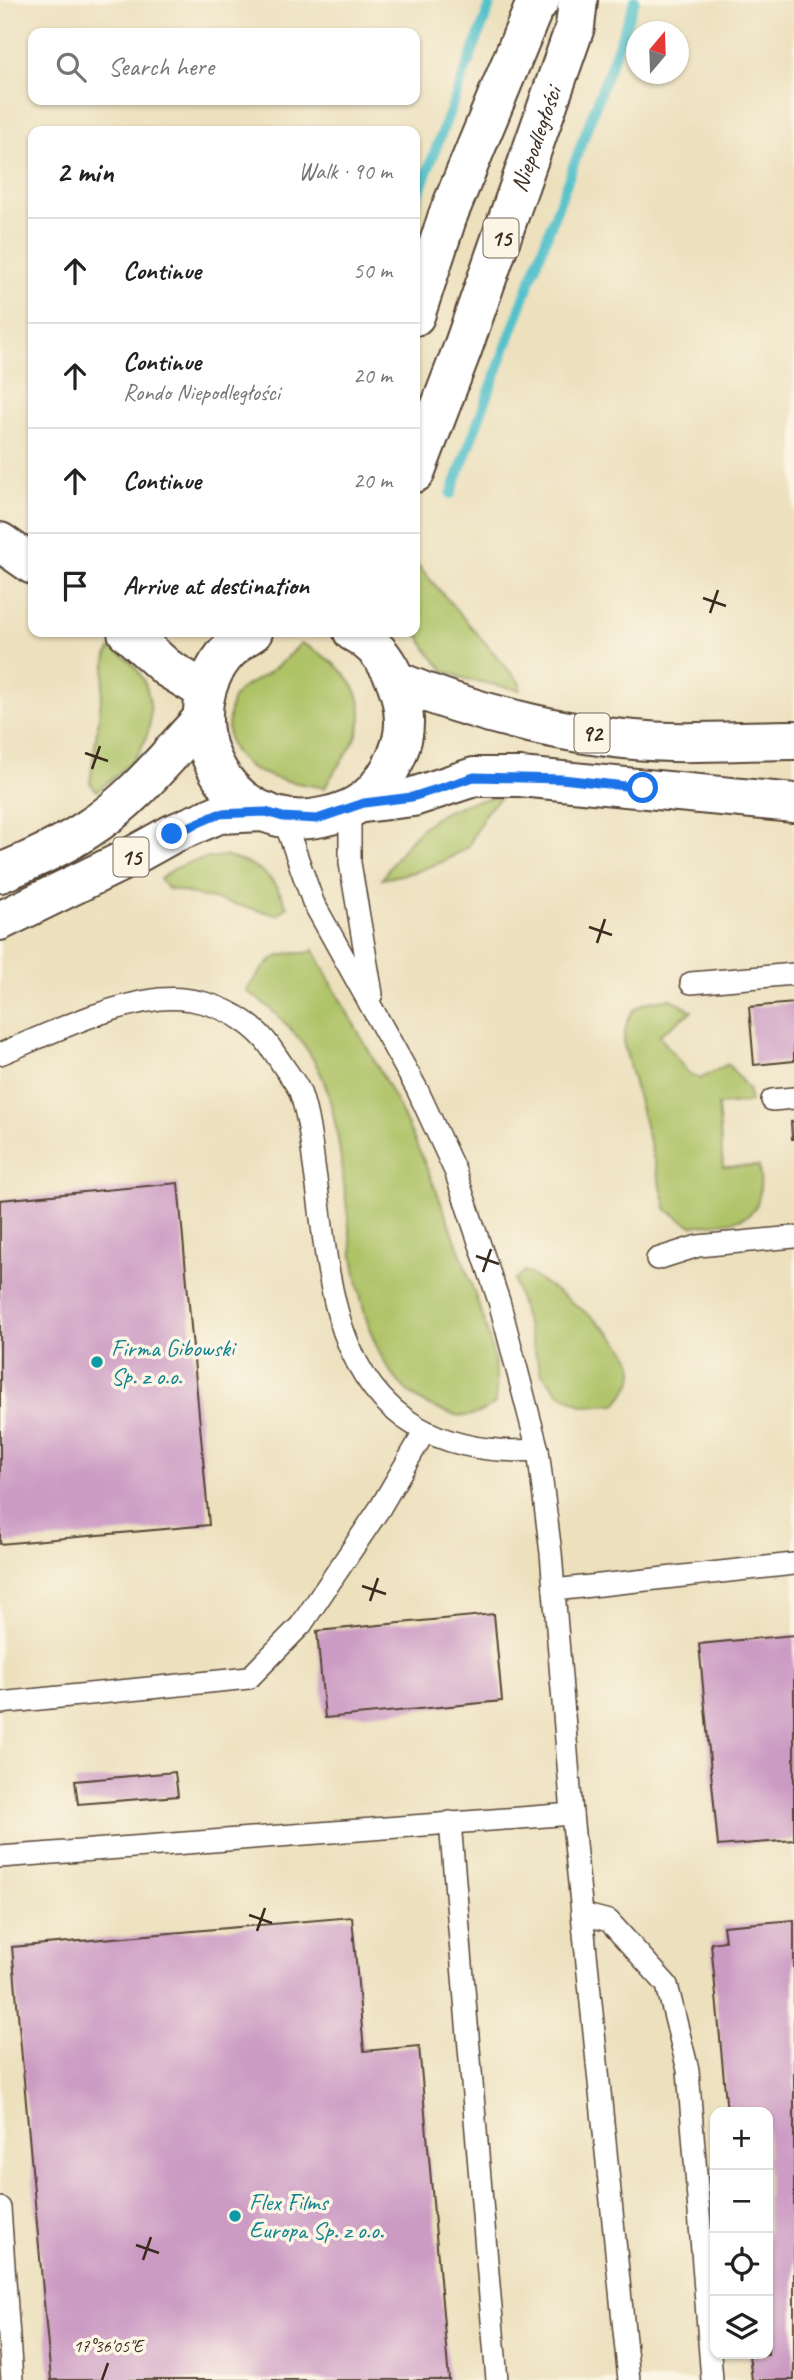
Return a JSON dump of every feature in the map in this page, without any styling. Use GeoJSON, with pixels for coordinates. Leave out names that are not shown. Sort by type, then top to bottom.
{"type":"FeatureCollection","features":[{"type":"Feature","properties":{"kind":"main road","name":"Niepodległości"},"geometry":{"type":"LineString","coordinates":[[420,301],[457,192],[532,12],[540,0]]}},
{"type":"Feature","properties":{"kind":"main road","name":"Niepodległości"},"geometry":{"type":"LineString","coordinates":[[420,460],[462,350],[575,27],[578,0]]}},
{"type":"Feature","properties":{"kind":"main road"},"geometry":{"type":"LineString","coordinates":[[0,532],[28,538]]}},
{"type":"Feature","properties":{"kind":"main road"},"geometry":{"type":"LineString","coordinates":[[0,542],[28,562]]}},
{"type":"Feature","properties":{"kind":"main road"},"geometry":{"type":"LineString","coordinates":[[133,637],[204,705]]}},
{"type":"Feature","properties":{"kind":"main road","name":"15"},"geometry":{"type":"LineString","coordinates":[[246,637],[230,648],[218,664],[204,705],[204,739],[219,776],[233,791],[274,815]]}},
{"type":"Feature","properties":{"kind":"main road"},"geometry":{"type":"LineString","coordinates":[[357,805],[393,765],[404,724],[397,681],[366,637]]}},
{"type":"Feature","properties":{"kind":"main road","name":"92"},"geometry":{"type":"LineString","coordinates":[[397,681],[439,699],[529,723],[613,737],[671,742],[794,740]]}},
{"type":"Feature","properties":{"kind":"main road","name":"15"},"geometry":{"type":"LineString","coordinates":[[0,873],[31,861],[89,829],[136,790],[204,705]]}},
{"type":"Feature","properties":{"kind":"main road","name":"92"},"geometry":{"type":"LineString","coordinates":[[357,805],[412,797],[474,777],[520,777],[794,803]]}},
{"type":"Feature","properties":{"kind":"main road","name":"15"},"geometry":{"type":"LineString","coordinates":[[0,921],[172,834],[219,814],[317,819],[357,805]]}},
{"type":"Feature","properties":{"kind":"lane"},"geometry":{"type":"LineString","coordinates":[[357,805],[350,863],[375,1010]]}},
{"type":"Feature","properties":{"kind":"lane"},"geometry":{"type":"LineString","coordinates":[[274,815],[313,902],[417,1089],[455,1171],[499,1301],[538,1450],[554,1590],[572,1814],[629,2380]]}},
{"type":"Feature","properties":{"kind":"lane"},"geometry":{"type":"LineString","coordinates":[[691,983],[794,974]]}},
{"type":"Feature","properties":{"kind":"lane"},"geometry":{"type":"LineString","coordinates":[[0,1054],[121,1007],[163,999],[201,1002],[233,1013],[262,1034],[299,1090],[308,1122],[335,1298],[353,1358],[370,1387],[398,1415],[425,1431],[454,1443],[493,1452],[538,1450]]}},
{"type":"Feature","properties":{"kind":"lane"},"geometry":{"type":"LineString","coordinates":[[772,1100],[794,1098]]}},
{"type":"Feature","properties":{"kind":"lane"},"geometry":{"type":"LineString","coordinates":[[657,1259],[698,1246],[794,1237]]}},
{"type":"Feature","properties":{"kind":"lane"},"geometry":{"type":"LineString","coordinates":[[0,1703],[249,1678],[301,1625],[380,1507],[425,1431]]}},
{"type":"Feature","properties":{"kind":"lane"},"geometry":{"type":"LineString","coordinates":[[554,1590],[794,1564]]}},
{"type":"Feature","properties":{"kind":"lane"},"geometry":{"type":"LineString","coordinates":[[0,1857],[572,1814]]}},
{"type":"Feature","properties":{"kind":"lane"},"geometry":{"type":"LineString","coordinates":[[450,1822],[497,2380]]}},
{"type":"Feature","properties":{"kind":"lane"},"geometry":{"type":"LineString","coordinates":[[582,1914],[609,1921],[667,1985],[688,2070],[712,2380]]}},
{"type":"Feature","properties":{"kind":"lane"},"geometry":{"type":"LineString","coordinates":[[0,2208],[12,2380]]}},
{"type":"Feature","properties":{"kind":"green space"},"geometry":{"type":"Polygon","coordinates":[[[420,568],[520,683],[520,690],[466,679],[445,671],[428,652],[420,637],[420,568]]]}},
{"type":"Feature","properties":{"kind":"green space"},"geometry":{"type":"Polygon","coordinates":[[[301,643],[339,669],[356,692],[360,706],[361,721],[356,737],[325,788],[279,779],[249,767],[238,757],[231,744],[228,728],[231,704],[237,693],[275,668],[301,643]]]}},
{"type":"Feature","properties":{"kind":"green space"},"geometry":{"type":"Polygon","coordinates":[[[111,648],[129,660],[143,680],[150,704],[149,727],[136,756],[97,791],[90,783],[107,655],[111,648]]]}},
{"type":"Feature","properties":{"kind":"green space"},"geometry":{"type":"Polygon","coordinates":[[[502,796],[486,812],[468,847],[444,861],[415,872],[382,879],[406,845],[431,821],[461,805],[502,796]]]}},
{"type":"Feature","properties":{"kind":"green space"},"geometry":{"type":"Polygon","coordinates":[[[224,856],[263,872],[276,886],[287,907],[278,915],[167,888],[160,879],[190,862],[224,856]]]}},
{"type":"Feature","properties":{"kind":"green space"},"geometry":{"type":"Polygon","coordinates":[[[314,950],[416,1142],[452,1230],[494,1359],[495,1403],[482,1412],[464,1416],[442,1411],[406,1390],[381,1356],[364,1312],[354,1262],[333,1111],[320,1072],[288,1026],[246,991],[263,968],[274,959],[286,954],[314,950]]]}},
{"type":"Feature","properties":{"kind":"green space"},"geometry":{"type":"Polygon","coordinates":[[[672,999],[692,1011],[659,1035],[689,1074],[700,1079],[728,1064],[748,1089],[751,1102],[718,1105],[723,1167],[759,1166],[759,1200],[754,1210],[736,1220],[692,1226],[667,1210],[624,1045],[627,1023],[636,1009],[651,1002],[672,999]]]}},
{"type":"Feature","properties":{"kind":"green space"},"geometry":{"type":"Polygon","coordinates":[[[525,1271],[589,1315],[620,1344],[630,1358],[634,1371],[632,1380],[616,1404],[583,1406],[559,1393],[541,1372],[514,1281],[525,1271]]]}},
{"type":"Feature","properties":{"kind":"building"},"geometry":{"type":"Polygon","coordinates":[[[794,1003],[794,1061],[754,1065],[749,1007],[794,1003]]]}},
{"type":"Feature","properties":{"kind":"building"},"geometry":{"type":"Polygon","coordinates":[[[794,1121],[794,1139],[792,1139],[791,1122],[794,1121]]]}},
{"type":"Feature","properties":{"kind":"building","name":"Firma Gibowski Sp. z o.o."},"geometry":{"type":"Polygon","coordinates":[[[178,1183],[209,1525],[0,1544],[0,1200],[178,1183]]]}},
{"type":"Feature","properties":{"kind":"building"},"geometry":{"type":"Polygon","coordinates":[[[494,1614],[502,1701],[325,1718],[317,1631],[494,1614]]]}},
{"type":"Feature","properties":{"kind":"building"},"geometry":{"type":"Polygon","coordinates":[[[794,1635],[794,1840],[718,1846],[699,1644],[794,1635]]]}},
{"type":"Feature","properties":{"kind":"building"},"geometry":{"type":"Polygon","coordinates":[[[175,1772],[178,1796],[78,1804],[75,1781],[175,1772]]]}},
{"type":"Feature","properties":{"kind":"building","name":"Flex Films Europa Sp. z o.o."},"geometry":{"type":"Polygon","coordinates":[[[352,1917],[364,2051],[419,2046],[449,2380],[51,2380],[12,1947],[352,1917]]]}},
{"type":"Feature","properties":{"kind":"building"},"geometry":{"type":"Polygon","coordinates":[[[794,1920],[794,2380],[752,2380],[750,2359],[773,2359],[773,2107],[727,2107],[711,1943],[725,1941],[723,1926],[794,1920]]]}},
{"type":"Feature","properties":{"kind":"waterway"},"geometry":{"type":"LineString","coordinates":[[420,191],[492,0]]}},
{"type":"Feature","properties":{"kind":"waterway"},"geometry":{"type":"LineString","coordinates":[[451,494],[635,0]]}},
{"type":"Feature","properties":{"kind":"place","name":"Firma Gibowski Sp. z o.o."},"geometry":{"type":"Point","coordinates":[97,1362]}},
{"type":"Feature","properties":{"kind":"place","name":"Flex Films Europa Sp. z o.o."},"geometry":{"type":"Point","coordinates":[235,2216]}},
{"type":"Feature","properties":{"kind":"route"},"geometry":{"type":"LineString","coordinates":[[172,834],[219,814],[266,812],[283,817],[317,819],[364,803],[412,797],[474,777],[562,779],[643,788]]}}]}
